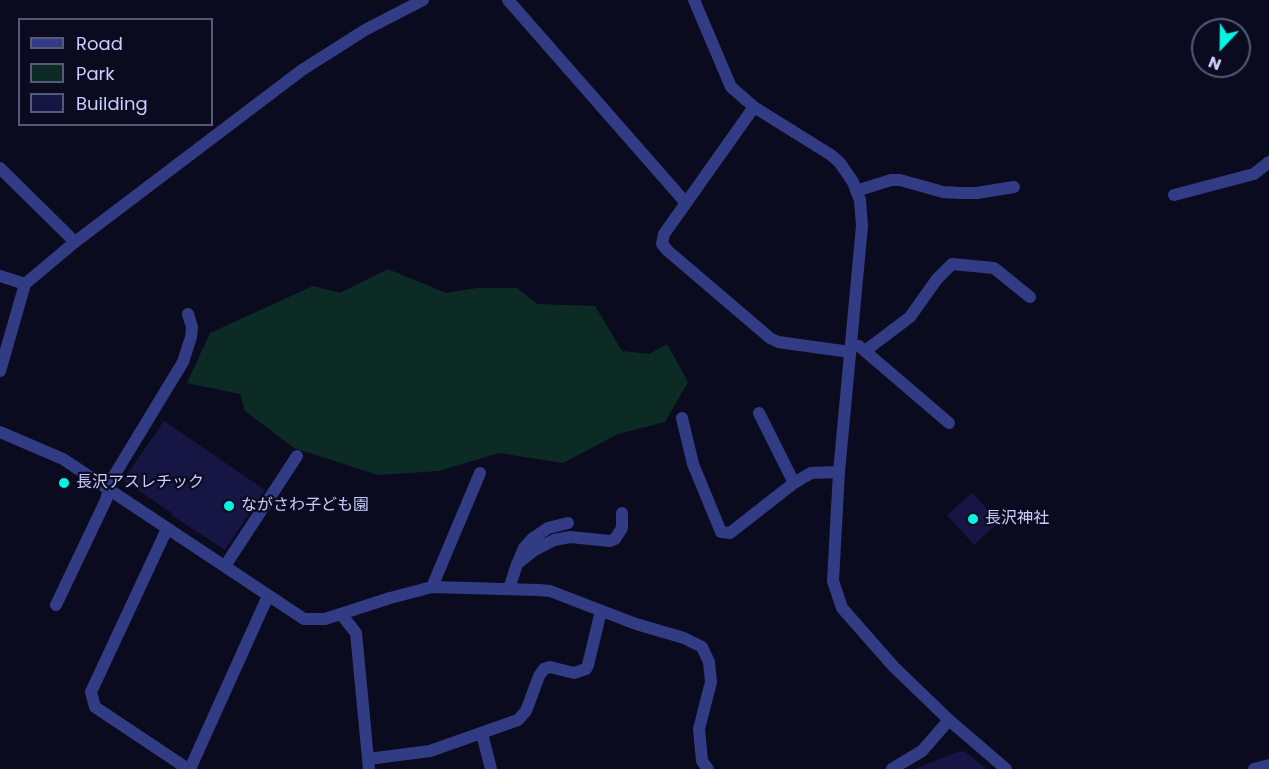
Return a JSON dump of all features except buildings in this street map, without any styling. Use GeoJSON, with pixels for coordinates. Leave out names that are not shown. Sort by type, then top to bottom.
{"type":"FeatureCollection","features":[{"type":"Feature","properties":{"kind":"street"},"geometry":{"type":"LineString","coordinates":[[0,371],[25,284],[75,242],[302,70],[365,30],[423,0]]}},
{"type":"Feature","properties":{"kind":"street"},"geometry":{"type":"LineString","coordinates":[[508,0],[686,203]]}},
{"type":"Feature","properties":{"kind":"street"},"geometry":{"type":"LineString","coordinates":[[693,0],[731,87],[754,107],[831,155],[840,164],[856,191],[862,208],[832,581],[842,608],[894,668],[1006,769]]}},
{"type":"Feature","properties":{"kind":"street"},"geometry":{"type":"LineString","coordinates":[[754,107],[686,203],[662,239],[662,244],[770,338],[778,342],[850,346],[865,351],[949,423]]}},
{"type":"Feature","properties":{"kind":"street"},"geometry":{"type":"LineString","coordinates":[[1174,195],[1254,174],[1269,162]]}},
{"type":"Feature","properties":{"kind":"street"},"geometry":{"type":"LineString","coordinates":[[0,168],[75,242]]}},
{"type":"Feature","properties":{"kind":"street"},"geometry":{"type":"LineString","coordinates":[[856,191],[891,180],[900,180],[943,192],[959,193],[977,193],[1014,187]]}},
{"type":"Feature","properties":{"kind":"street"},"geometry":{"type":"LineString","coordinates":[[865,351],[910,317],[937,279],[952,264],[994,268],[1030,297]]}},
{"type":"Feature","properties":{"kind":"street"},"geometry":{"type":"LineString","coordinates":[[0,276],[25,284]]}},
{"type":"Feature","properties":{"kind":"street"},"geometry":{"type":"LineString","coordinates":[[56,605],[110,490],[112,479],[183,362],[191,337],[192,327],[188,314]]}},
{"type":"Feature","properties":{"kind":"street"},"geometry":{"type":"LineString","coordinates":[[759,413],[794,483]]}},
{"type":"Feature","properties":{"kind":"street"},"geometry":{"type":"LineString","coordinates":[[682,418],[693,464],[721,532],[730,533],[794,483],[811,473],[839,472]]}},
{"type":"Feature","properties":{"kind":"street"},"geometry":{"type":"LineString","coordinates":[[0,432],[63,459],[304,619],[318,621],[432,587],[550,591],[702,646],[709,662],[711,682],[699,729],[702,761],[708,769]]}},
{"type":"Feature","properties":{"kind":"street"},"geometry":{"type":"LineString","coordinates":[[225,566],[297,456]]}},
{"type":"Feature","properties":{"kind":"street"},"geometry":{"type":"LineString","coordinates":[[432,587],[480,473]]}},
{"type":"Feature","properties":{"kind":"street"},"geometry":{"type":"LineString","coordinates":[[517,564],[533,551],[563,538],[610,541],[622,528],[622,513]]}},
{"type":"Feature","properties":{"kind":"street"},"geometry":{"type":"LineString","coordinates":[[509,589],[524,548],[532,539],[548,528],[568,523]]}},
{"type":"Feature","properties":{"kind":"street"},"geometry":{"type":"LineString","coordinates":[[167,529],[91,692],[95,707],[189,769],[268,596]]}},
{"type":"Feature","properties":{"kind":"street"},"geometry":{"type":"LineString","coordinates":[[341,614],[356,633],[368,764],[430,751],[513,723],[523,717],[544,669],[550,667],[574,673],[586,669],[601,611]]}},
{"type":"Feature","properties":{"kind":"street"},"geometry":{"type":"LineString","coordinates":[[892,769],[921,751],[949,720]]}},
{"type":"Feature","properties":{"kind":"street"},"geometry":{"type":"LineString","coordinates":[[482,734],[491,769]]}},
{"type":"Feature","properties":{"kind":"street"},"geometry":{"type":"LineString","coordinates":[[1254,769],[1269,765]]}},
{"type":"Feature","properties":{"kind":"green space"},"geometry":{"type":"Polygon","coordinates":[[[388,269],[446,293],[477,288],[517,288],[537,304],[595,306],[622,351],[649,354],[667,344],[688,382],[665,422],[618,434],[563,463],[499,453],[439,471],[378,475],[294,448],[245,411],[240,394],[187,383],[210,333],[313,286],[340,293],[388,269]]]}},
{"type":"Feature","properties":{"kind":"place","name":"長沢アスレチック"},"geometry":{"type":"Point","coordinates":[64,483]}},
{"type":"Feature","properties":{"kind":"place","name":"ながさわ子ども園"},"geometry":{"type":"Point","coordinates":[229,506]}},
{"type":"Feature","properties":{"kind":"place","name":"長沢神社"},"geometry":{"type":"Point","coordinates":[973,519]}}]}
